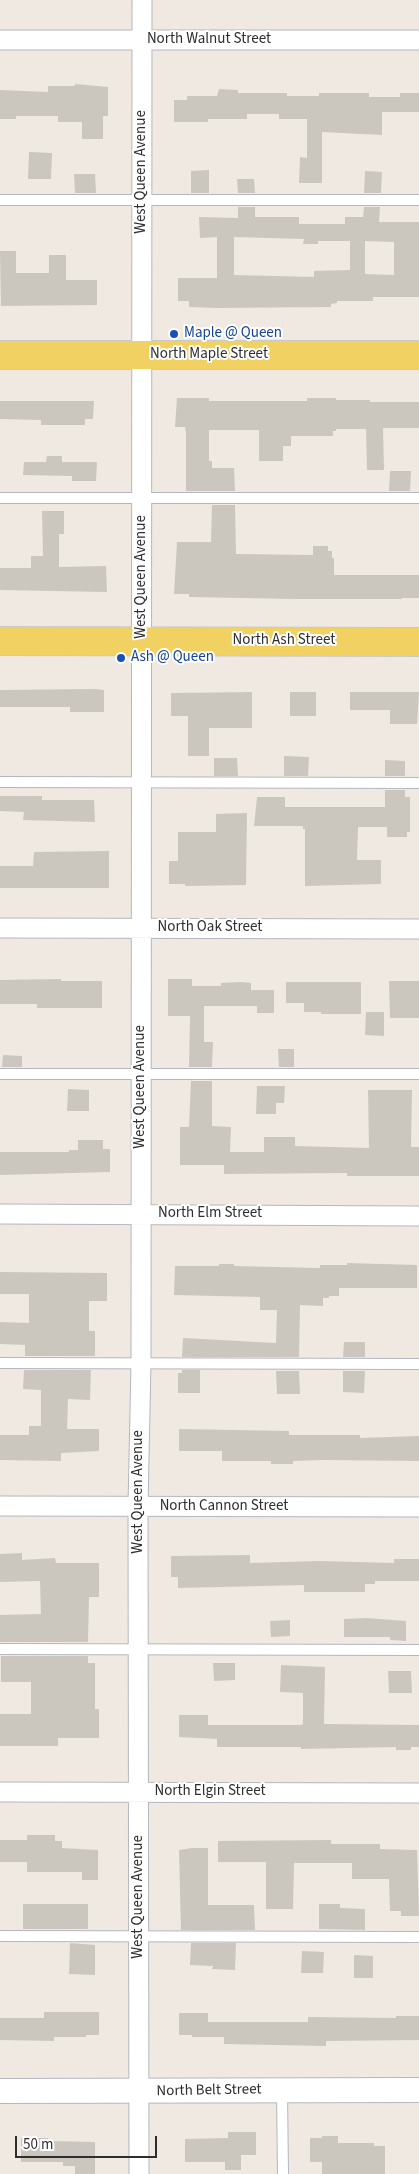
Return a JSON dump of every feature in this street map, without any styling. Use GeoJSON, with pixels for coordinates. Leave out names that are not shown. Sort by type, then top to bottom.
{"type":"FeatureCollection","features":[{"type":"Feature","properties":{"kind":"main road","name":"North Maple Street"},"geometry":{"type":"LineString","coordinates":[[0,355],[419,356]]}},
{"type":"Feature","properties":{"kind":"main road","name":"North Ash Street"},"geometry":{"type":"LineString","coordinates":[[0,641],[419,642]]}},
{"type":"Feature","properties":{"kind":"street","name":"West Queen Avenue"},"geometry":{"type":"LineString","coordinates":[[139,2174],[138,1506],[142,782],[142,0]]}},
{"type":"Feature","properties":{"kind":"street","name":"North Walnut Street"},"geometry":{"type":"LineString","coordinates":[[0,40],[419,40]]}},
{"type":"Feature","properties":{"kind":"street","name":"North Oak Street"},"geometry":{"type":"LineString","coordinates":[[0,928],[419,929]]}},
{"type":"Feature","properties":{"kind":"street","name":"North Elm Street"},"geometry":{"type":"LineString","coordinates":[[0,1214],[419,1216]]}},
{"type":"Feature","properties":{"kind":"street","name":"North Cannon Street"},"geometry":{"type":"LineString","coordinates":[[0,1506],[419,1507]]}},
{"type":"Feature","properties":{"kind":"street","name":"North Elgin Street"},"geometry":{"type":"LineString","coordinates":[[0,1792],[419,1793]]}},
{"type":"Feature","properties":{"kind":"street","name":"North Belt Street"},"geometry":{"type":"LineString","coordinates":[[0,2091],[419,2090]]}},
{"type":"Feature","properties":{"kind":"lane"},"geometry":{"type":"LineString","coordinates":[[0,200],[419,200]]}},
{"type":"Feature","properties":{"kind":"lane"},"geometry":{"type":"LineString","coordinates":[[0,498],[419,498]]}},
{"type":"Feature","properties":{"kind":"lane"},"geometry":{"type":"LineString","coordinates":[[0,782],[419,783]]}},
{"type":"Feature","properties":{"kind":"lane"},"geometry":{"type":"LineString","coordinates":[[0,1074],[419,1074]]}},
{"type":"Feature","properties":{"kind":"lane"},"geometry":{"type":"LineString","coordinates":[[0,1363],[419,1364]]}},
{"type":"Feature","properties":{"kind":"lane"},"geometry":{"type":"LineString","coordinates":[[0,1649],[419,1650]]}},
{"type":"Feature","properties":{"kind":"lane"},"geometry":{"type":"LineString","coordinates":[[0,1936],[419,1937]]}},
{"type":"Feature","properties":{"kind":"lane"},"geometry":{"type":"LineString","coordinates":[[282,2091],[283,2174]]}},
{"type":"Feature","properties":{"kind":"building"},"geometry":{"type":"Polygon","coordinates":[[[75,84],[108,87],[108,116],[103,116],[103,139],[82,139],[82,122],[58,122],[58,116],[16,116],[16,119],[0,119],[0,90],[48,92],[48,86],[75,86],[75,84]]]}},
{"type":"Feature","properties":{"kind":"building"},"geometry":{"type":"Polygon","coordinates":[[[219,89],[238,90],[238,93],[287,93],[287,96],[319,96],[319,93],[369,93],[369,97],[400,97],[400,93],[419,93],[419,112],[382,112],[382,135],[322,132],[322,183],[299,183],[300,157],[307,158],[307,119],[279,119],[279,114],[247,114],[247,119],[208,119],[208,122],[174,122],[174,100],[187,100],[187,96],[217,96],[219,89]]]}},
{"type":"Feature","properties":{"kind":"building"},"geometry":{"type":"Polygon","coordinates":[[[29,152],[52,153],[51,179],[28,179],[29,152]]]}},
{"type":"Feature","properties":{"kind":"building"},"geometry":{"type":"Polygon","coordinates":[[[209,170],[209,193],[191,193],[191,171],[209,170]]]}},
{"type":"Feature","properties":{"kind":"building"},"geometry":{"type":"Polygon","coordinates":[[[365,171],[382,172],[381,193],[364,193],[365,171]]]}},
{"type":"Feature","properties":{"kind":"building"},"geometry":{"type":"Polygon","coordinates":[[[74,174],[95,174],[96,193],[75,193],[74,174]]]}},
{"type":"Feature","properties":{"kind":"building"},"geometry":{"type":"Polygon","coordinates":[[[237,179],[254,179],[255,193],[238,193],[237,179]]]}},
{"type":"Feature","properties":{"kind":"building"},"geometry":{"type":"Polygon","coordinates":[[[238,207],[255,207],[255,217],[299,217],[299,224],[345,224],[345,217],[363,217],[364,207],[380,207],[379,222],[419,222],[419,297],[373,297],[373,301],[337,301],[337,303],[331,304],[331,307],[189,307],[189,301],[178,301],[178,278],[217,278],[217,237],[200,238],[199,217],[238,218],[238,207]],[[234,237],[234,275],[314,277],[314,271],[350,270],[350,241],[318,241],[318,244],[303,244],[304,239],[234,237]],[[365,241],[365,274],[394,275],[394,242],[365,241]]]}},
{"type":"Feature","properties":{"kind":"building"},"geometry":{"type":"Polygon","coordinates":[[[0,251],[16,251],[16,273],[49,273],[49,255],[66,255],[66,280],[97,280],[97,305],[1,306],[0,251]]]}},
{"type":"Feature","properties":{"kind":"building"},"geometry":{"type":"Polygon","coordinates":[[[177,398],[209,398],[209,401],[307,401],[307,398],[336,398],[336,400],[370,400],[370,402],[419,402],[419,428],[383,428],[384,470],[367,470],[366,429],[336,429],[336,431],[333,431],[333,436],[291,436],[291,446],[283,446],[283,461],[259,461],[259,430],[209,430],[209,461],[212,461],[212,468],[234,468],[235,491],[186,491],[186,433],[185,427],[175,427],[177,398]]]}},
{"type":"Feature","properties":{"kind":"building"},"geometry":{"type":"Polygon","coordinates":[[[0,401],[94,401],[93,419],[85,419],[85,425],[41,425],[41,420],[0,419],[0,401]]]}},
{"type":"Feature","properties":{"kind":"building"},"geometry":{"type":"Polygon","coordinates":[[[47,456],[62,456],[62,462],[97,462],[96,481],[72,481],[72,476],[23,475],[24,462],[46,462],[47,456]]]}},
{"type":"Feature","properties":{"kind":"building"},"geometry":{"type":"Polygon","coordinates":[[[390,471],[411,471],[410,491],[389,491],[390,471]]]}},
{"type":"Feature","properties":{"kind":"building"},"geometry":{"type":"Polygon","coordinates":[[[212,505],[235,505],[236,554],[313,555],[313,546],[328,546],[328,551],[332,551],[332,558],[334,558],[334,575],[419,575],[419,598],[294,599],[189,597],[189,594],[174,594],[177,542],[211,542],[212,505]]]}},
{"type":"Feature","properties":{"kind":"building"},"geometry":{"type":"Polygon","coordinates":[[[42,511],[64,511],[64,534],[59,534],[59,567],[106,566],[107,592],[0,590],[0,568],[31,568],[31,556],[43,556],[42,511]]]}},
{"type":"Feature","properties":{"kind":"building"},"geometry":{"type":"Polygon","coordinates":[[[0,690],[104,690],[104,712],[70,712],[70,707],[0,707],[0,690]]]}},
{"type":"Feature","properties":{"kind":"building"},"geometry":{"type":"Polygon","coordinates":[[[252,692],[252,728],[209,728],[209,756],[188,756],[188,716],[171,716],[171,693],[252,692]]]}},
{"type":"Feature","properties":{"kind":"building"},"geometry":{"type":"Polygon","coordinates":[[[290,692],[316,692],[316,716],[290,716],[290,692]]]}},
{"type":"Feature","properties":{"kind":"building"},"geometry":{"type":"Polygon","coordinates":[[[350,692],[419,692],[417,724],[390,724],[390,710],[350,710],[350,692]]]}},
{"type":"Feature","properties":{"kind":"building"},"geometry":{"type":"Polygon","coordinates":[[[284,756],[309,757],[308,776],[284,776],[284,756]]]}},
{"type":"Feature","properties":{"kind":"building"},"geometry":{"type":"Polygon","coordinates":[[[214,758],[237,758],[238,776],[214,776],[214,758]]]}},
{"type":"Feature","properties":{"kind":"building"},"geometry":{"type":"Polygon","coordinates":[[[385,760],[405,761],[405,776],[385,776],[385,760]]]}},
{"type":"Feature","properties":{"kind":"building"},"geometry":{"type":"Polygon","coordinates":[[[385,790],[405,790],[405,797],[410,797],[410,832],[407,832],[407,837],[387,837],[387,827],[358,827],[357,860],[381,860],[381,884],[305,886],[305,829],[303,829],[303,826],[254,826],[257,797],[285,797],[285,807],[385,807],[385,790]]]}},
{"type":"Feature","properties":{"kind":"building"},"geometry":{"type":"Polygon","coordinates":[[[0,796],[42,796],[42,800],[94,800],[95,822],[23,820],[24,812],[0,811],[0,796]]]}},
{"type":"Feature","properties":{"kind":"building"},"geometry":{"type":"Polygon","coordinates":[[[247,813],[246,885],[185,886],[185,884],[169,884],[169,861],[178,861],[178,832],[216,832],[216,814],[247,813]]]}},
{"type":"Feature","properties":{"kind":"building"},"geometry":{"type":"Polygon","coordinates":[[[109,851],[109,888],[0,888],[0,866],[33,866],[34,852],[109,851]]]}},
{"type":"Feature","properties":{"kind":"building"},"geometry":{"type":"Polygon","coordinates":[[[61,979],[61,981],[102,981],[102,1008],[37,1008],[37,1004],[0,1004],[0,980],[61,979]]]}},
{"type":"Feature","properties":{"kind":"building"},"geometry":{"type":"Polygon","coordinates":[[[168,979],[192,979],[192,986],[221,986],[221,983],[251,983],[251,990],[274,990],[274,1013],[257,1013],[257,1006],[204,1006],[204,1042],[213,1042],[212,1067],[189,1067],[190,1016],[168,1016],[168,979]]]}},
{"type":"Feature","properties":{"kind":"building"},"geometry":{"type":"Polygon","coordinates":[[[389,981],[419,981],[419,1018],[390,1018],[389,981]]]}},
{"type":"Feature","properties":{"kind":"building"},"geometry":{"type":"Polygon","coordinates":[[[286,982],[361,982],[361,1014],[304,1012],[304,1003],[286,1003],[286,982]]]}},
{"type":"Feature","properties":{"kind":"building"},"geometry":{"type":"Polygon","coordinates":[[[366,1012],[384,1012],[384,1036],[365,1035],[366,1012]]]}},
{"type":"Feature","properties":{"kind":"building"},"geometry":{"type":"Polygon","coordinates":[[[278,1049],[294,1049],[294,1067],[279,1067],[278,1049]]]}},
{"type":"Feature","properties":{"kind":"building"},"geometry":{"type":"Polygon","coordinates":[[[3,1055],[22,1056],[22,1067],[2,1067],[3,1055]]]}},
{"type":"Feature","properties":{"kind":"building"},"geometry":{"type":"Polygon","coordinates":[[[191,1081],[212,1081],[212,1126],[231,1127],[230,1152],[264,1152],[264,1137],[295,1137],[295,1146],[369,1148],[368,1090],[412,1090],[411,1147],[419,1147],[419,1176],[347,1176],[347,1173],[224,1174],[224,1165],[180,1165],[180,1127],[189,1127],[191,1081]]]}},
{"type":"Feature","properties":{"kind":"building"},"geometry":{"type":"Polygon","coordinates":[[[257,1086],[285,1086],[284,1103],[276,1103],[276,1114],[256,1114],[257,1086]]]}},
{"type":"Feature","properties":{"kind":"building"},"geometry":{"type":"Polygon","coordinates":[[[68,1089],[89,1090],[89,1111],[67,1111],[68,1089]]]}},
{"type":"Feature","properties":{"kind":"building"},"geometry":{"type":"Polygon","coordinates":[[[78,1140],[103,1140],[103,1149],[110,1149],[110,1172],[0,1175],[0,1152],[69,1152],[69,1150],[78,1150],[78,1140]]]}},
{"type":"Feature","properties":{"kind":"building"},"geometry":{"type":"Polygon","coordinates":[[[347,1263],[417,1265],[417,1288],[339,1288],[339,1296],[323,1298],[323,1306],[300,1305],[299,1357],[182,1357],[183,1338],[276,1343],[277,1310],[260,1310],[260,1297],[174,1295],[175,1266],[234,1264],[234,1266],[320,1268],[320,1265],[347,1265],[347,1263]]]}},
{"type":"Feature","properties":{"kind":"building"},"geometry":{"type":"Polygon","coordinates":[[[0,1272],[107,1273],[107,1301],[89,1301],[89,1331],[95,1331],[95,1356],[25,1356],[25,1345],[0,1344],[0,1322],[29,1323],[29,1294],[0,1294],[0,1272]]]}},
{"type":"Feature","properties":{"kind":"building"},"geometry":{"type":"Polygon","coordinates":[[[344,1342],[365,1342],[365,1357],[343,1357],[344,1342]]]}},
{"type":"Feature","properties":{"kind":"building"},"geometry":{"type":"Polygon","coordinates":[[[24,1370],[91,1370],[90,1400],[68,1399],[67,1429],[99,1429],[99,1451],[61,1453],[61,1461],[0,1460],[0,1435],[29,1435],[29,1426],[41,1426],[41,1390],[23,1389],[24,1370]]]}},
{"type":"Feature","properties":{"kind":"building"},"geometry":{"type":"Polygon","coordinates":[[[182,1370],[200,1370],[200,1393],[178,1393],[178,1373],[182,1373],[182,1370]]]}},
{"type":"Feature","properties":{"kind":"building"},"geometry":{"type":"Polygon","coordinates":[[[276,1371],[299,1371],[300,1394],[277,1394],[276,1371]]]}},
{"type":"Feature","properties":{"kind":"building"},"geometry":{"type":"Polygon","coordinates":[[[343,1371],[365,1371],[364,1393],[343,1392],[343,1371]]]}},
{"type":"Feature","properties":{"kind":"building"},"geometry":{"type":"Polygon","coordinates":[[[179,1429],[289,1431],[289,1435],[360,1435],[360,1438],[419,1436],[419,1461],[322,1460],[293,1461],[293,1464],[271,1464],[271,1461],[222,1461],[222,1451],[179,1451],[179,1429]]]}},
{"type":"Feature","properties":{"kind":"building"},"geometry":{"type":"Polygon","coordinates":[[[22,1553],[22,1560],[55,1558],[56,1563],[99,1563],[99,1597],[89,1597],[88,1642],[0,1642],[0,1615],[41,1614],[40,1581],[0,1582],[0,1554],[22,1553]]]}},
{"type":"Feature","properties":{"kind":"building"},"geometry":{"type":"Polygon","coordinates":[[[250,1555],[250,1563],[320,1561],[394,1563],[394,1559],[419,1559],[419,1581],[375,1581],[375,1584],[365,1584],[365,1592],[304,1592],[304,1585],[178,1588],[178,1577],[171,1577],[171,1556],[250,1555]]]}},
{"type":"Feature","properties":{"kind":"building"},"geometry":{"type":"Polygon","coordinates":[[[367,1618],[406,1621],[406,1641],[390,1640],[390,1637],[344,1637],[344,1619],[367,1618]]]}},
{"type":"Feature","properties":{"kind":"building"},"geometry":{"type":"Polygon","coordinates":[[[290,1620],[290,1636],[271,1637],[270,1621],[290,1620]]]}},
{"type":"Feature","properties":{"kind":"building"},"geometry":{"type":"Polygon","coordinates":[[[1,1656],[88,1656],[88,1663],[95,1663],[95,1709],[99,1709],[99,1738],[58,1738],[58,1746],[0,1746],[0,1714],[31,1714],[31,1682],[1,1682],[1,1656]]]}},
{"type":"Feature","properties":{"kind":"building"},"geometry":{"type":"Polygon","coordinates":[[[213,1663],[235,1663],[235,1680],[214,1681],[213,1663]]]}},
{"type":"Feature","properties":{"kind":"building"},"geometry":{"type":"Polygon","coordinates":[[[281,1665],[325,1667],[324,1724],[419,1725],[419,1747],[411,1747],[411,1750],[396,1750],[396,1747],[301,1749],[301,1747],[217,1747],[217,1739],[179,1737],[179,1715],[208,1715],[208,1725],[303,1724],[303,1693],[280,1692],[281,1665]]]}},
{"type":"Feature","properties":{"kind":"building"},"geometry":{"type":"Polygon","coordinates":[[[388,1671],[411,1671],[412,1693],[389,1693],[388,1671]]]}},
{"type":"Feature","properties":{"kind":"building"},"geometry":{"type":"Polygon","coordinates":[[[27,1835],[55,1835],[55,1841],[62,1841],[62,1848],[98,1850],[98,1880],[82,1880],[82,1872],[27,1872],[27,1862],[0,1862],[0,1840],[27,1840],[27,1835]]]}},
{"type":"Feature","properties":{"kind":"building"},"geometry":{"type":"Polygon","coordinates":[[[331,1840],[331,1844],[380,1844],[380,1849],[417,1850],[419,1916],[401,1916],[401,1911],[390,1911],[389,1879],[352,1879],[352,1863],[294,1863],[293,1909],[266,1909],[266,1862],[218,1862],[218,1841],[331,1840]]]}},
{"type":"Feature","properties":{"kind":"building"},"geometry":{"type":"Polygon","coordinates":[[[208,1848],[208,1905],[254,1905],[255,1930],[181,1930],[179,1850],[208,1848]]]}},
{"type":"Feature","properties":{"kind":"building"},"geometry":{"type":"Polygon","coordinates":[[[23,1904],[88,1904],[88,1929],[23,1929],[23,1904]]]}},
{"type":"Feature","properties":{"kind":"building"},"geometry":{"type":"Polygon","coordinates":[[[319,1904],[340,1904],[340,1908],[365,1909],[365,1930],[319,1929],[319,1904]]]}},
{"type":"Feature","properties":{"kind":"building"},"geometry":{"type":"Polygon","coordinates":[[[70,1943],[95,1945],[95,1975],[69,1974],[70,1943]]]}},
{"type":"Feature","properties":{"kind":"building"},"geometry":{"type":"Polygon","coordinates":[[[191,1943],[236,1943],[235,1970],[212,1969],[213,1966],[190,1965],[191,1943]]]}},
{"type":"Feature","properties":{"kind":"building"},"geometry":{"type":"Polygon","coordinates":[[[302,1951],[324,1952],[323,1973],[301,1973],[302,1951]]]}},
{"type":"Feature","properties":{"kind":"building"},"geometry":{"type":"Polygon","coordinates":[[[354,1955],[373,1956],[373,1978],[354,1978],[354,1955]]]}},
{"type":"Feature","properties":{"kind":"building"},"geometry":{"type":"Polygon","coordinates":[[[44,2012],[99,2012],[99,2035],[54,2037],[54,2041],[0,2040],[0,2018],[44,2018],[44,2012]]]}},
{"type":"Feature","properties":{"kind":"building"},"geometry":{"type":"Polygon","coordinates":[[[179,2013],[208,2013],[208,2022],[308,2022],[308,2017],[396,2018],[396,2016],[419,2016],[419,2040],[326,2041],[326,2046],[224,2044],[224,2037],[179,2035],[179,2013]]]}},
{"type":"Feature","properties":{"kind":"building"},"geometry":{"type":"Polygon","coordinates":[[[228,2132],[256,2132],[256,2155],[241,2155],[241,2170],[225,2170],[225,2162],[185,2162],[185,2139],[228,2138],[228,2132]]]}},
{"type":"Feature","properties":{"kind":"building"},"geometry":{"type":"Polygon","coordinates":[[[322,2136],[338,2136],[338,2143],[374,2143],[374,2146],[385,2146],[385,2174],[322,2174],[322,2162],[310,2162],[310,2138],[322,2138],[322,2136]]]}},
{"type":"Feature","properties":{"kind":"building"},"geometry":{"type":"Polygon","coordinates":[[[21,2138],[48,2138],[48,2141],[95,2142],[95,2174],[75,2174],[75,2166],[63,2166],[63,2162],[21,2162],[21,2138]]]}},
{"type":"Feature","properties":{"kind":"place","name":"Maple @ Queen"},"geometry":{"type":"Point","coordinates":[174,334]}},
{"type":"Feature","properties":{"kind":"place","name":"Ash @ Queen"},"geometry":{"type":"Point","coordinates":[121,658]}}]}
